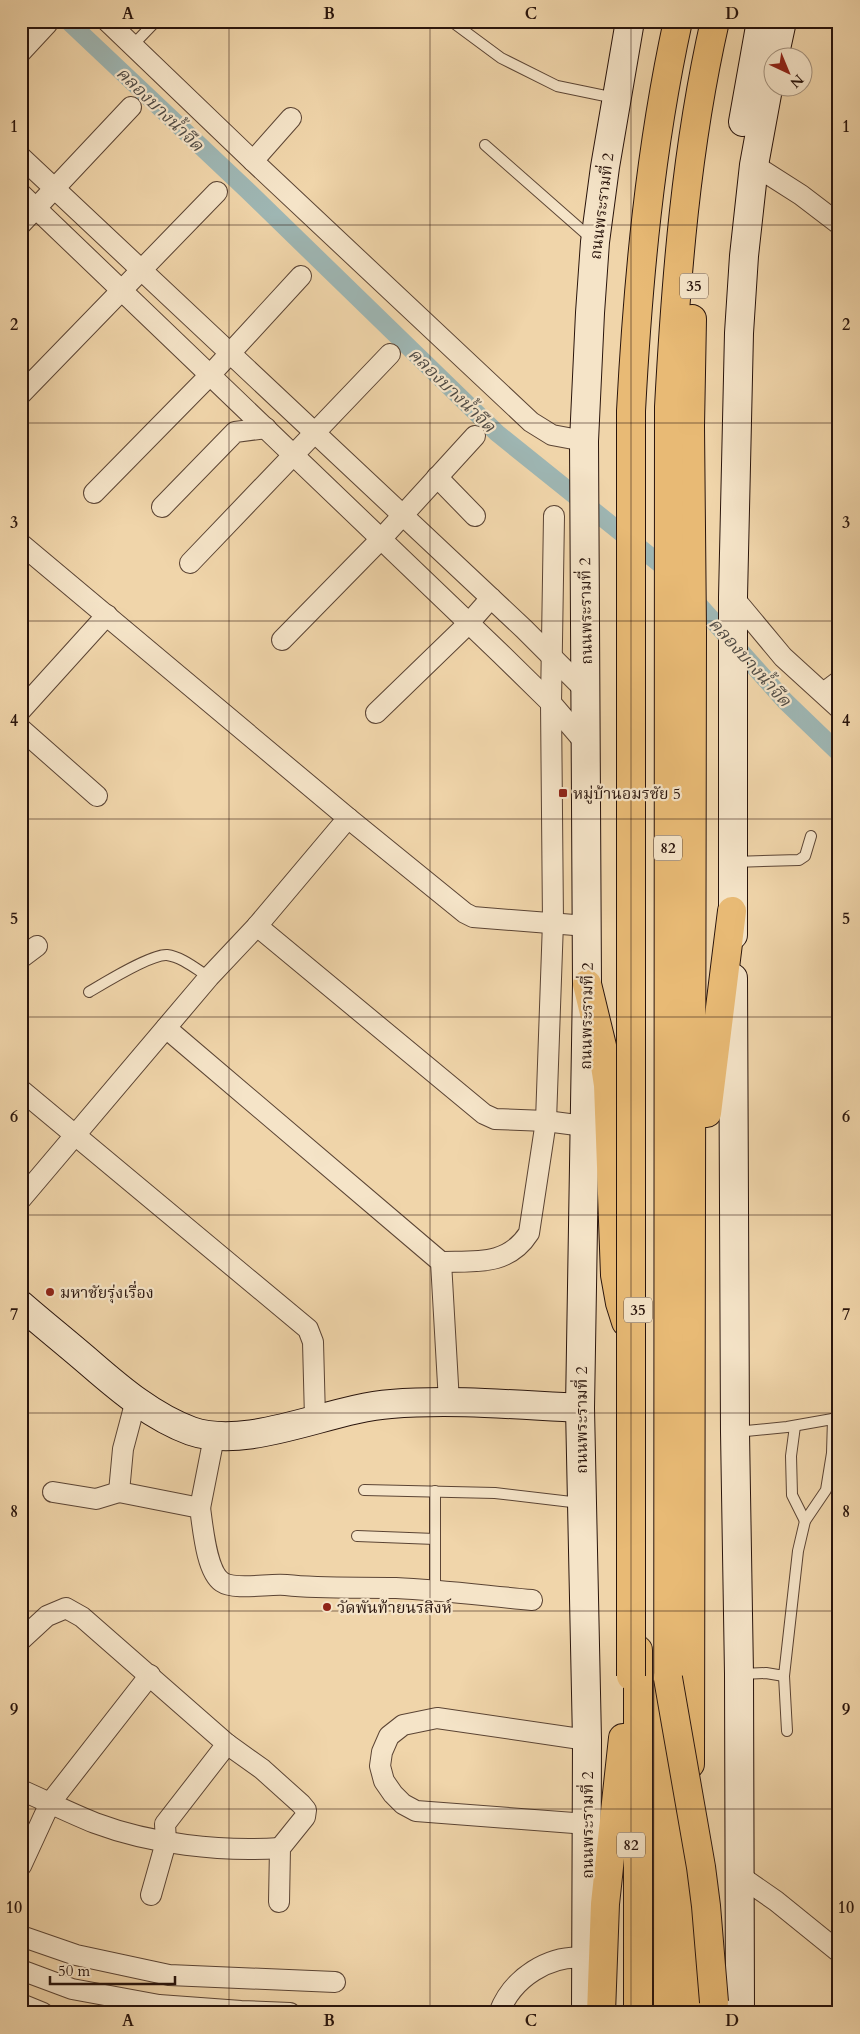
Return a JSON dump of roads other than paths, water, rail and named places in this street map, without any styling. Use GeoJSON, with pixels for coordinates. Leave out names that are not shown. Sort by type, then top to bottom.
{"type":"FeatureCollection","features":[{"type":"Feature","properties":{"kind":"highway","name":"35"},"geometry":{"type":"LineString","coordinates":[[638,2013],[635,520],[638,375],[660,122],[668,59],[677,21]]}},
{"type":"Feature","properties":{"kind":"highway","name":"82"},"geometry":{"type":"LineString","coordinates":[[631,2013],[632,411],[635,337],[650,187],[658,128],[677,21]]}},
{"type":"Feature","properties":{"kind":"highway","name":"82"},"geometry":{"type":"LineString","coordinates":[[668,2013],[669,408],[681,234],[692,145],[715,21]]}},
{"type":"Feature","properties":{"kind":"highway","name":"35"},"geometry":{"type":"LineString","coordinates":[[690,2013],[691,338],[696,244],[707,143],[726,21]]}},
{"type":"Feature","properties":{"kind":"highway"},"geometry":{"type":"LineString","coordinates":[[690,1322],[710,1080],[732,911]]}},
{"type":"Feature","properties":{"kind":"highway"},"geometry":{"type":"LineString","coordinates":[[587,984],[602,1046],[608,1085],[615,1274],[623,1315],[638,1336]]}},
{"type":"Feature","properties":{"kind":"highway"},"geometry":{"type":"LineString","coordinates":[[601,2013],[605,1904],[631,1676]]}},
{"type":"Feature","properties":{"kind":"highway"},"geometry":{"type":"LineString","coordinates":[[668,1678],[703,1886],[714,2013]]}},
{"type":"Feature","properties":{"kind":"main road","name":"ถนนพระรามที่ 2"},"geometry":{"type":"LineString","coordinates":[[586,2013],[587,1740],[580,1408],[587,984],[584,441],[595,242],[616,99],[630,21]]}},
{"type":"Feature","properties":{"kind":"main road"},"geometry":{"type":"LineString","coordinates":[[590,313],[649,21]]}},
{"type":"Feature","properties":{"kind":"main road"},"geometry":{"type":"LineString","coordinates":[[739,334],[736,189],[743,127],[761,21]]}},
{"type":"Feature","properties":{"kind":"main road"},"geometry":{"type":"LineString","coordinates":[[776,48],[782,21]]}},
{"type":"Feature","properties":{"kind":"main road"},"geometry":{"type":"LineString","coordinates":[[740,2013],[732,911],[733,606],[739,334],[744,256],[754,165],[766,98]]}},
{"type":"Feature","properties":{"kind":"main road"},"geometry":{"type":"LineString","coordinates":[[21,1305],[136,1400],[156,1414],[190,1430],[214,1437],[284,1428],[340,1412],[389,1404],[449,1402],[580,1408]]}},
{"type":"Feature","properties":{"kind":"street"},"geometry":{"type":"LineString","coordinates":[[108,21],[253,161],[531,422],[552,435],[584,441]]}},
{"type":"Feature","properties":{"kind":"street"},"geometry":{"type":"LineString","coordinates":[[21,52],[47,24]]}},
{"type":"Feature","properties":{"kind":"street"},"geometry":{"type":"LineString","coordinates":[[21,224],[132,107]]}},
{"type":"Feature","properties":{"kind":"street"},"geometry":{"type":"LineString","coordinates":[[253,161],[291,118]]}},
{"type":"Feature","properties":{"kind":"street"},"geometry":{"type":"LineString","coordinates":[[21,157],[524,629],[586,691]]}},
{"type":"Feature","properties":{"kind":"street"},"geometry":{"type":"LineString","coordinates":[[754,165],[839,224]]}},
{"type":"Feature","properties":{"kind":"street"},"geometry":{"type":"LineString","coordinates":[[21,394],[217,192]]}},
{"type":"Feature","properties":{"kind":"street"},"geometry":{"type":"LineString","coordinates":[[21,194],[501,654],[551,703],[587,745]]}},
{"type":"Feature","properties":{"kind":"street"},"geometry":{"type":"LineString","coordinates":[[94,493],[210,374],[301,276]]}},
{"type":"Feature","properties":{"kind":"street"},"geometry":{"type":"LineString","coordinates":[[190,563],[390,354]]}},
{"type":"Feature","properties":{"kind":"street"},"geometry":{"type":"LineString","coordinates":[[162,507],[235,432],[266,428]]}},
{"type":"Feature","properties":{"kind":"street"},"geometry":{"type":"LineString","coordinates":[[282,640],[381,539],[475,436]]}},
{"type":"Feature","properties":{"kind":"street"},"geometry":{"type":"LineString","coordinates":[[437,477],[475,516]]}},
{"type":"Feature","properties":{"kind":"street"},"geometry":{"type":"LineString","coordinates":[[166,1028],[441,1262],[491,1260],[508,1254],[521,1245],[529,1233],[546,1121],[553,922],[551,703],[554,516]]}},
{"type":"Feature","properties":{"kind":"street"},"geometry":{"type":"LineString","coordinates":[[21,544],[348,818],[465,913],[473,917],[587,926]]}},
{"type":"Feature","properties":{"kind":"street"},"geometry":{"type":"LineString","coordinates":[[376,713],[469,623],[490,598]]}},
{"type":"Feature","properties":{"kind":"street"},"geometry":{"type":"LineString","coordinates":[[733,606],[783,657],[839,708]]}},
{"type":"Feature","properties":{"kind":"street"},"geometry":{"type":"LineString","coordinates":[[21,710],[107,615]]}},
{"type":"Feature","properties":{"kind":"street"},"geometry":{"type":"LineString","coordinates":[[501,654],[524,629]]}},
{"type":"Feature","properties":{"kind":"street"},"geometry":{"type":"LineString","coordinates":[[21,729],[97,796]]}},
{"type":"Feature","properties":{"kind":"street"},"geometry":{"type":"LineString","coordinates":[[21,1200],[209,977],[257,926],[348,818]]}},
{"type":"Feature","properties":{"kind":"street"},"geometry":{"type":"LineString","coordinates":[[257,926],[484,1114],[495,1119],[546,1121],[584,1126]]}},
{"type":"Feature","properties":{"kind":"street"},"geometry":{"type":"LineString","coordinates":[[21,1090],[308,1329],[313,1342],[315,1418]]}},
{"type":"Feature","properties":{"kind":"street"},"geometry":{"type":"LineString","coordinates":[[441,1262],[449,1402]]}},
{"type":"Feature","properties":{"kind":"street"},"geometry":{"type":"LineString","coordinates":[[118,1492],[123,1449],[136,1400]]}},
{"type":"Feature","properties":{"kind":"street"},"geometry":{"type":"LineString","coordinates":[[214,1437],[200,1508],[206,1553],[218,1579],[231,1586],[273,1583],[312,1587],[397,1588],[532,1600]]}},
{"type":"Feature","properties":{"kind":"street"},"geometry":{"type":"LineString","coordinates":[[53,1492],[96,1499],[118,1492],[200,1508]]}},
{"type":"Feature","properties":{"kind":"street"},"geometry":{"type":"LineString","coordinates":[[21,1640],[47,1616],[66,1608],[82,1617],[150,1674],[227,1744],[262,1770],[306,1810],[305,1817],[280,1848],[279,1902]]}},
{"type":"Feature","properties":{"kind":"street"},"geometry":{"type":"LineString","coordinates":[[21,1866],[50,1803],[150,1674]]}},
{"type":"Feature","properties":{"kind":"street"},"geometry":{"type":"LineString","coordinates":[[587,1740],[437,1718],[403,1724],[389,1736],[382,1752],[380,1766],[384,1781],[392,1794],[403,1804],[416,1811],[587,1824]]}},
{"type":"Feature","properties":{"kind":"street"},"geometry":{"type":"LineString","coordinates":[[151,1895],[166,1842],[165,1824],[227,1744]]}},
{"type":"Feature","properties":{"kind":"street"},"geometry":{"type":"LineString","coordinates":[[21,1790],[96,1823],[166,1842],[253,1850],[280,1848]]}},
{"type":"Feature","properties":{"kind":"street"},"geometry":{"type":"LineString","coordinates":[[740,1876],[776,1901],[839,1952]]}},
{"type":"Feature","properties":{"kind":"street"},"geometry":{"type":"LineString","coordinates":[[21,1936],[76,1955],[169,1975],[335,1982]]}},
{"type":"Feature","properties":{"kind":"street"},"geometry":{"type":"LineString","coordinates":[[499,2013],[502,2003],[518,1982],[547,1963],[573,1956],[586,1958]]}},
{"type":"Feature","properties":{"kind":"street"},"geometry":{"type":"LineString","coordinates":[[21,1970],[72,1989],[159,2005],[290,2013]]}},
{"type":"Feature","properties":{"kind":"street"},"geometry":{"type":"LineString","coordinates":[[21,2004],[43,2013]]}},
{"type":"Feature","properties":{"kind":"lane"},"geometry":{"type":"LineString","coordinates":[[132,46],[156,21]]}},
{"type":"Feature","properties":{"kind":"lane"},"geometry":{"type":"LineString","coordinates":[[451,21],[501,58],[557,86],[616,99]]}},
{"type":"Feature","properties":{"kind":"lane"},"geometry":{"type":"LineString","coordinates":[[485,145],[595,242]]}},
{"type":"Feature","properties":{"kind":"lane"},"geometry":{"type":"LineString","coordinates":[[819,690],[839,674]]}},
{"type":"Feature","properties":{"kind":"lane"},"geometry":{"type":"LineString","coordinates":[[732,862],[799,860],[806,856],[811,836]]}},
{"type":"Feature","properties":{"kind":"lane"},"geometry":{"type":"LineString","coordinates":[[89,992],[129,968],[165,955],[184,961],[209,977]]}},
{"type":"Feature","properties":{"kind":"lane"},"geometry":{"type":"LineString","coordinates":[[735,1432],[794,1426],[836,1418],[826,1490],[804,1521],[794,1583],[784,1676],[787,1732]]}},
{"type":"Feature","properties":{"kind":"lane"},"geometry":{"type":"LineString","coordinates":[[794,1426],[791,1456],[792,1496],[804,1521]]}},
{"type":"Feature","properties":{"kind":"lane"},"geometry":{"type":"LineString","coordinates":[[364,1490],[495,1493],[582,1503]]}},
{"type":"Feature","properties":{"kind":"lane"},"geometry":{"type":"LineString","coordinates":[[435,1492],[435,1591]]}},
{"type":"Feature","properties":{"kind":"lane"},"geometry":{"type":"LineString","coordinates":[[357,1536],[435,1540]]}},
{"type":"Feature","properties":{"kind":"lane"},"geometry":{"type":"LineString","coordinates":[[739,1674],[766,1673],[784,1676]]}},
{"type":"Feature","properties":{"kind":"waterway","name":"คลองบางน้ำจืด"},"geometry":{"type":"LineString","coordinates":[[68,21],[247,190],[497,433],[665,568],[672,576]]}},
{"type":"Feature","properties":{"kind":"waterway","name":"คลองบางน้ำจืด"},"geometry":{"type":"LineString","coordinates":[[690,595],[785,701],[839,753]]}},
{"type":"Feature","properties":{"kind":"place","name":"หมู่บ้านอมรชัย 5"},"geometry":{"type":"Point","coordinates":[563,793]}},
{"type":"Feature","properties":{"kind":"place","name":"มหาชัยรุ่งเรื่อง"},"geometry":{"type":"Point","coordinates":[50,1292]}},
{"type":"Feature","properties":{"kind":"place","name":"วัดพันท้ายนรสิงห์"},"geometry":{"type":"Point","coordinates":[327,1607]}}]}
